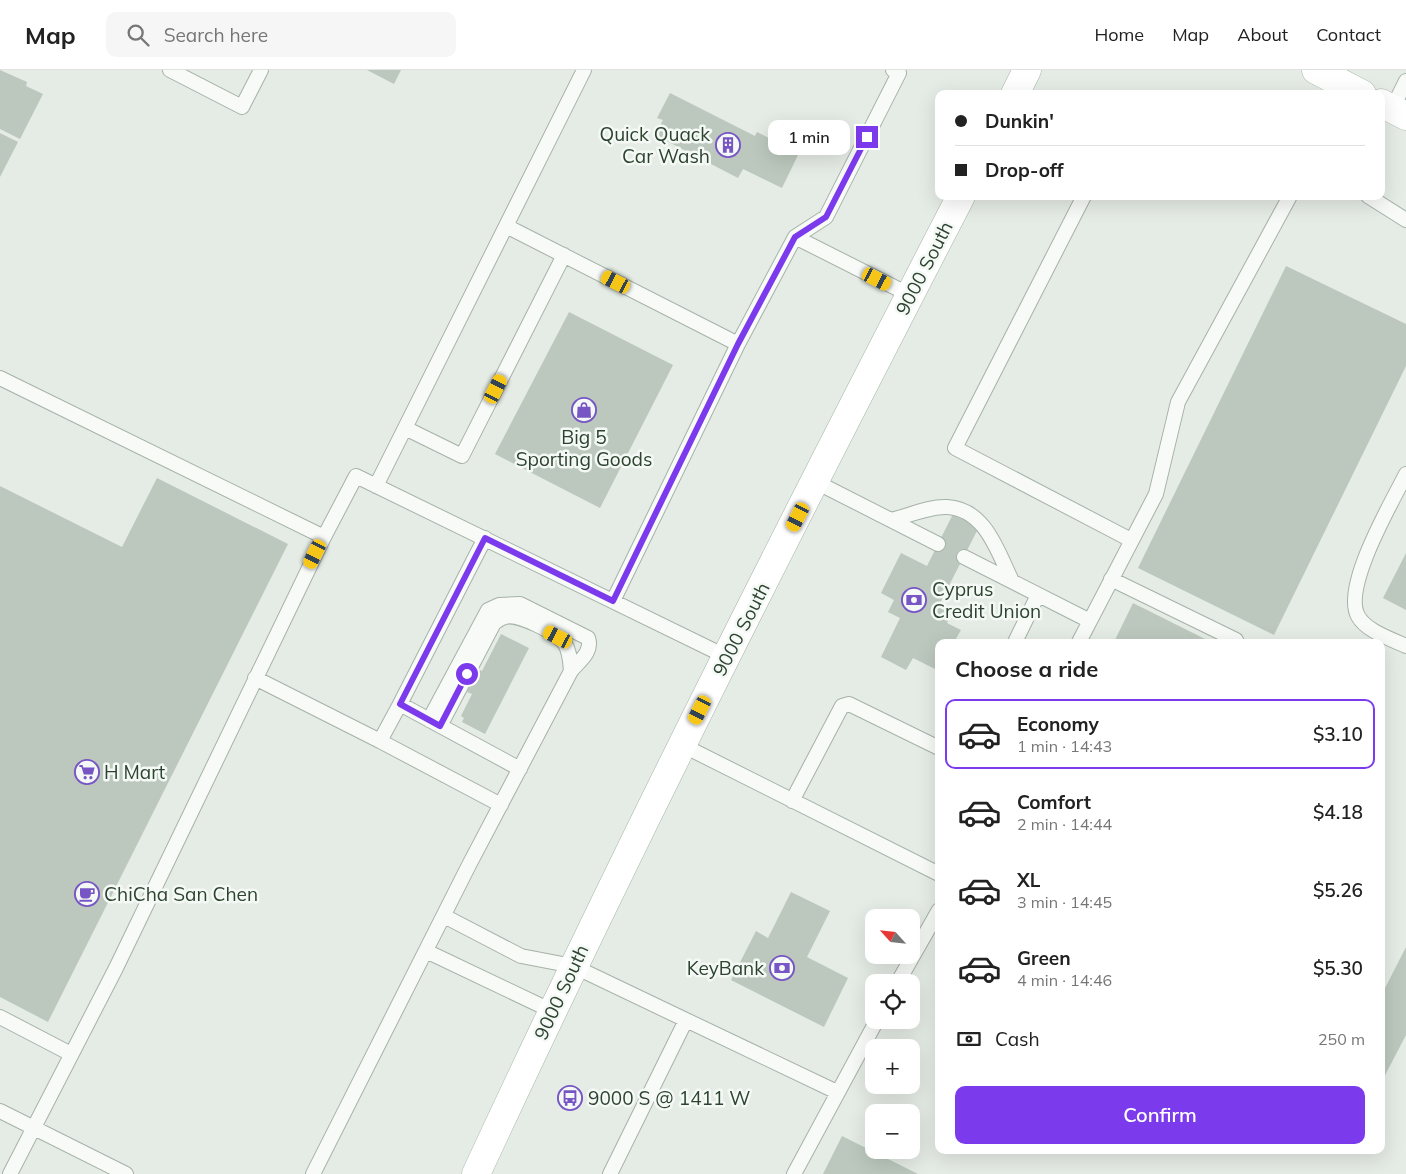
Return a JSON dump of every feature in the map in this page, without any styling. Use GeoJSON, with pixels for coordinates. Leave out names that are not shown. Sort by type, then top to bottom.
{"type":"FeatureCollection","features":[{"type":"Feature","properties":{"kind":"main road"},"geometry":{"type":"LineString","coordinates":[[1017,90],[1027,70]]}},
{"type":"Feature","properties":{"kind":"main road"},"geometry":{"type":"LineString","coordinates":[[1316,70],[1350,90]]}},
{"type":"Feature","properties":{"kind":"main road","name":"9000 South"},"geometry":{"type":"LineString","coordinates":[[478,1173],[573,966],[682,745],[959,200]]}},
{"type":"Feature","properties":{"kind":"lane"},"geometry":{"type":"LineString","coordinates":[[170,70],[242,107],[261,70]]}},
{"type":"Feature","properties":{"kind":"lane"},"geometry":{"type":"LineString","coordinates":[[376,486],[584,70]]}},
{"type":"Feature","properties":{"kind":"lane"},"geometry":{"type":"LineString","coordinates":[[613,601],[738,344],[795,237],[826,217],[899,73],[893,70]]}},
{"type":"Feature","properties":{"kind":"lane"},"geometry":{"type":"LineString","coordinates":[[1393,110],[1406,81]]}},
{"type":"Feature","properties":{"kind":"lane"},"geometry":{"type":"LineString","coordinates":[[1082,200],[955,448],[1131,540]]}},
{"type":"Feature","properties":{"kind":"lane"},"geometry":{"type":"LineString","coordinates":[[1080,639],[1156,494],[1178,402],[1288,200]]}},
{"type":"Feature","properties":{"kind":"lane"},"geometry":{"type":"LineString","coordinates":[[1374,200],[1406,220]]}},
{"type":"Feature","properties":{"kind":"lane"},"geometry":{"type":"LineString","coordinates":[[506,226],[738,344]]}},
{"type":"Feature","properties":{"kind":"lane"},"geometry":{"type":"LineString","coordinates":[[795,237],[910,296]]}},
{"type":"Feature","properties":{"kind":"lane"},"geometry":{"type":"LineString","coordinates":[[405,428],[462,456],[564,255]]}},
{"type":"Feature","properties":{"kind":"lane"},"geometry":{"type":"LineString","coordinates":[[0,378],[324,537]]}},
{"type":"Feature","properties":{"kind":"lane"},"geometry":{"type":"LineString","coordinates":[[1406,474],[1366,555],[1354,596],[1358,616],[1369,628],[1406,646]]}},
{"type":"Feature","properties":{"kind":"lane"},"geometry":{"type":"LineString","coordinates":[[10,1174],[119,961],[255,678],[356,476],[727,657]]}},
{"type":"Feature","properties":{"kind":"lane"},"geometry":{"type":"LineString","coordinates":[[816,482],[938,544]]}},
{"type":"Feature","properties":{"kind":"lane"},"geometry":{"type":"LineString","coordinates":[[891,520],[947,507],[978,519],[987,530],[1012,581]]}},
{"type":"Feature","properties":{"kind":"lane"},"geometry":{"type":"LineString","coordinates":[[380,742],[485,538]]}},
{"type":"Feature","properties":{"kind":"lane"},"geometry":{"type":"LineString","coordinates":[[964,557],[1090,621]]}},
{"type":"Feature","properties":{"kind":"lane"},"geometry":{"type":"LineString","coordinates":[[1111,579],[1234,639]]}},
{"type":"Feature","properties":{"kind":"lane"},"geometry":{"type":"LineString","coordinates":[[1016,639],[1038,595]]}},
{"type":"Feature","properties":{"kind":"lane"},"geometry":{"type":"LineString","coordinates":[[313,1174],[570,671],[589,650],[588,638],[520,604],[499,604],[488,610],[434,723]]}},
{"type":"Feature","properties":{"kind":"lane"},"geometry":{"type":"LineString","coordinates":[[434,723],[494,623],[505,617],[521,618],[558,637],[565,644],[570,657],[570,671]]}},
{"type":"Feature","properties":{"kind":"lane"},"geometry":{"type":"LineString","coordinates":[[255,678],[501,805]]}},
{"type":"Feature","properties":{"kind":"lane"},"geometry":{"type":"LineString","coordinates":[[400,704],[520,769]]}},
{"type":"Feature","properties":{"kind":"lane"},"geometry":{"type":"LineString","coordinates":[[792,801],[842,706],[849,704],[935,746]]}},
{"type":"Feature","properties":{"kind":"lane"},"geometry":{"type":"LineString","coordinates":[[682,745],[935,872]]}},
{"type":"Feature","properties":{"kind":"lane"},"geometry":{"type":"LineString","coordinates":[[444,916],[521,956],[573,966],[837,1092]]}},
{"type":"Feature","properties":{"kind":"lane"},"geometry":{"type":"LineString","coordinates":[[903,974],[935,917]]}},
{"type":"Feature","properties":{"kind":"lane"},"geometry":{"type":"LineString","coordinates":[[426,950],[552,1012]]}},
{"type":"Feature","properties":{"kind":"lane"},"geometry":{"type":"LineString","coordinates":[[0,1017],[71,1054]]}},
{"type":"Feature","properties":{"kind":"lane"},"geometry":{"type":"LineString","coordinates":[[610,1174],[686,1020]]}},
{"type":"Feature","properties":{"kind":"lane"},"geometry":{"type":"LineString","coordinates":[[794,1174],[872,1029]]}},
{"type":"Feature","properties":{"kind":"lane"},"geometry":{"type":"LineString","coordinates":[[0,1110],[126,1174]]}},
{"type":"Feature","properties":{"kind":"building"},"geometry":{"type":"Polygon","coordinates":[[[0,70],[27,82],[26,86],[43,94],[20,139],[0,129],[0,70]]]}},
{"type":"Feature","properties":{"kind":"building"},"geometry":{"type":"Polygon","coordinates":[[[367,70],[401,70],[394,84],[367,70]]]}},
{"type":"Feature","properties":{"kind":"building","name":"Quick Quack Car Wash"},"geometry":{"type":"Polygon","coordinates":[[[670,93],[755,136],[757,132],[799,153],[782,188],[743,169],[738,178],[655,135],[663,120],[657,118],[670,93]]]}},
{"type":"Feature","properties":{"kind":"building"},"geometry":{"type":"Polygon","coordinates":[[[0,133],[18,142],[0,177],[0,133]]]}},
{"type":"Feature","properties":{"kind":"building"},"geometry":{"type":"Polygon","coordinates":[[[1286,266],[1406,324],[1406,366],[1274,635],[1138,568],[1286,266]]]}},
{"type":"Feature","properties":{"kind":"building","name":"Big 5 Sporting Goods"},"geometry":{"type":"Polygon","coordinates":[[[569,312],[673,365],[600,508],[495,454],[569,312]]]}},
{"type":"Feature","properties":{"kind":"building","name":"H Mart"},"geometry":{"type":"Polygon","coordinates":[[[157,478],[288,544],[48,1022],[0,997],[0,486],[122,547],[157,478]]]}},
{"type":"Feature","properties":{"kind":"building"},"geometry":{"type":"Polygon","coordinates":[[[953,514],[979,527],[940,603],[953,610],[947,623],[961,630],[956,639],[935,639],[935,669],[913,658],[906,670],[881,657],[900,618],[888,612],[894,600],[881,593],[901,553],[927,566],[953,514]]]}},
{"type":"Feature","properties":{"kind":"building"},"geometry":{"type":"Polygon","coordinates":[[[1406,553],[1406,610],[1383,598],[1406,553]]]}},
{"type":"Feature","properties":{"kind":"building"},"geometry":{"type":"Polygon","coordinates":[[[1133,603],[1205,639],[1115,639],[1133,603]]]}},
{"type":"Feature","properties":{"kind":"building"},"geometry":{"type":"Polygon","coordinates":[[[501,634],[529,648],[485,734],[462,722],[464,718],[461,716],[472,694],[467,692],[478,669],[482,671],[501,634]]]}},
{"type":"Feature","properties":{"kind":"building","name":"KeyBank"},"geometry":{"type":"Polygon","coordinates":[[[791,892],[830,911],[807,957],[848,978],[824,1027],[731,980],[756,931],[768,938],[791,892]]]}},
{"type":"Feature","properties":{"kind":"building"},"geometry":{"type":"Polygon","coordinates":[[[1406,947],[1406,1035],[1385,1075],[1385,988],[1406,947]]]}},
{"type":"Feature","properties":{"kind":"building"},"geometry":{"type":"Polygon","coordinates":[[[842,1136],[865,1148],[865,1159],[888,1159],[918,1174],[823,1174],[842,1136]]]}},
{"type":"Feature","properties":{"kind":"place","name":"Quick Quack Car Wash"},"geometry":{"type":"Point","coordinates":[728,145]}},
{"type":"Feature","properties":{"kind":"place","name":"Big 5 Sporting Goods"},"geometry":{"type":"Point","coordinates":[584,410]}},
{"type":"Feature","properties":{"kind":"place","name":"Cyprus Credit Union"},"geometry":{"type":"Point","coordinates":[914,600]}},
{"type":"Feature","properties":{"kind":"place","name":"H Mart"},"geometry":{"type":"Point","coordinates":[87,772]}},
{"type":"Feature","properties":{"kind":"place","name":"ChiCha San Chen"},"geometry":{"type":"Point","coordinates":[87,894]}},
{"type":"Feature","properties":{"kind":"place","name":"KeyBank"},"geometry":{"type":"Point","coordinates":[782,968]}},
{"type":"Feature","properties":{"kind":"place","name":"9000 S @ 1411 W"},"geometry":{"type":"Point","coordinates":[570,1098]}},
{"type":"Feature","properties":{"kind":"route"},"geometry":{"type":"LineString","coordinates":[[467,674],[440,726],[400,704],[485,538],[613,601],[738,344],[795,237],[826,217],[867,137]]}}]}
